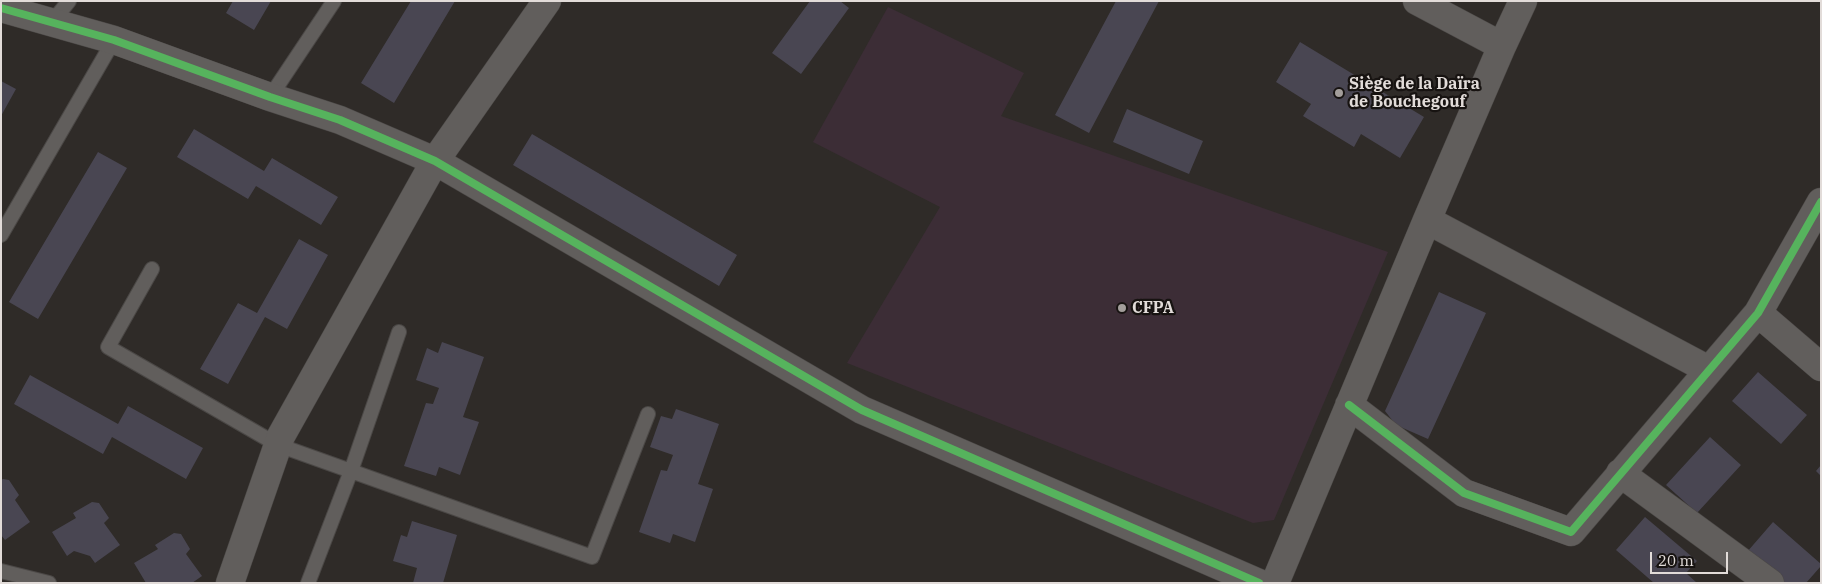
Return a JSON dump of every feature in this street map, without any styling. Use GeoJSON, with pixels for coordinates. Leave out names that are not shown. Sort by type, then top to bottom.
{"type":"FeatureCollection","features":[{"type":"Feature","properties":{"kind":"street"},"geometry":{"type":"LineString","coordinates":[[230,583],[285,427],[435,161],[546,1]]}},
{"type":"Feature","properties":{"kind":"street"},"geometry":{"type":"LineString","coordinates":[[1417,1],[1502,46]]}},
{"type":"Feature","properties":{"kind":"street"},"geometry":{"type":"LineString","coordinates":[[1275,583],[1427,220],[1523,1]]}},
{"type":"Feature","properties":{"kind":"street"},"geometry":{"type":"LineString","coordinates":[[1,8],[114,40],[270,97],[340,120],[435,161],[862,410],[1259,583]]}},
{"type":"Feature","properties":{"kind":"street"},"geometry":{"type":"LineString","coordinates":[[1349,405],[1464,493],[1571,532],[1758,312],[1821,202]]}},
{"type":"Feature","properties":{"kind":"street"},"geometry":{"type":"LineString","coordinates":[[1427,220],[1709,370]]}},
{"type":"Feature","properties":{"kind":"street"},"geometry":{"type":"LineString","coordinates":[[1758,312],[1821,367]]}},
{"type":"Feature","properties":{"kind":"street"},"geometry":{"type":"LineString","coordinates":[[1620,473],[1770,583]]}},
{"type":"Feature","properties":{"kind":"lane"},"geometry":{"type":"LineString","coordinates":[[52,22],[69,1]]}},
{"type":"Feature","properties":{"kind":"lane"},"geometry":{"type":"LineString","coordinates":[[270,97],[334,1]]}},
{"type":"Feature","properties":{"kind":"lane"},"geometry":{"type":"LineString","coordinates":[[1,235],[114,40]]}},
{"type":"Feature","properties":{"kind":"lane"},"geometry":{"type":"LineString","coordinates":[[152,269],[108,347],[278,445],[592,557],[648,414]]}},
{"type":"Feature","properties":{"kind":"lane"},"geometry":{"type":"LineString","coordinates":[[308,583],[351,471],[399,332]]}},
{"type":"Feature","properties":{"kind":"lane"},"geometry":{"type":"LineString","coordinates":[[1,571],[49,583]]}},
{"type":"Feature","properties":{"kind":"shaded area","name":"CFPA"},"geometry":{"type":"Polygon","coordinates":[[[888,7],[1024,73],[1001,116],[1388,252],[1274,520],[1253,523],[847,363],[940,207],[813,142],[888,7]]]}},
{"type":"Feature","properties":{"kind":"building"},"geometry":{"type":"Polygon","coordinates":[[[233,1],[271,1],[254,30],[226,13],[233,1]]]}},
{"type":"Feature","properties":{"kind":"building"},"geometry":{"type":"Polygon","coordinates":[[[411,1],[455,1],[394,103],[361,83],[411,1]]]}},
{"type":"Feature","properties":{"kind":"building"},"geometry":{"type":"Polygon","coordinates":[[[810,1],[840,1],[849,8],[801,74],[772,53],[810,1]]]}},
{"type":"Feature","properties":{"kind":"building"},"geometry":{"type":"Polygon","coordinates":[[[1116,1],[1159,1],[1089,133],[1055,115],[1116,1]]]}},
{"type":"Feature","properties":{"kind":"building","name":"Siège de la Daïra de Bouchegouf"},"geometry":{"type":"Polygon","coordinates":[[[1300,42],[1424,117],[1400,158],[1361,134],[1354,147],[1303,116],[1311,104],[1276,82],[1300,42]]]}},
{"type":"Feature","properties":{"kind":"building"},"geometry":{"type":"Polygon","coordinates":[[[1,81],[16,89],[1,116],[1,81]]]}},
{"type":"Feature","properties":{"kind":"building"},"geometry":{"type":"Polygon","coordinates":[[[1127,109],[1203,141],[1189,174],[1113,142],[1127,109]]]}},
{"type":"Feature","properties":{"kind":"building"},"geometry":{"type":"Polygon","coordinates":[[[194,129],[264,171],[272,158],[338,197],[321,225],[256,186],[248,199],[177,157],[194,129]]]}},
{"type":"Feature","properties":{"kind":"building"},"geometry":{"type":"Polygon","coordinates":[[[532,134],[737,255],[719,286],[513,165],[532,134]]]}},
{"type":"Feature","properties":{"kind":"building"},"geometry":{"type":"Polygon","coordinates":[[[98,152],[127,168],[38,319],[9,302],[98,152]]]}},
{"type":"Feature","properties":{"kind":"building"},"geometry":{"type":"Polygon","coordinates":[[[299,239],[328,255],[287,329],[265,317],[228,384],[200,369],[238,303],[257,313],[299,239]]]}},
{"type":"Feature","properties":{"kind":"building"},"geometry":{"type":"Polygon","coordinates":[[[1439,292],[1486,313],[1428,439],[1396,425],[1385,411],[1439,292]]]}},
{"type":"Feature","properties":{"kind":"building"},"geometry":{"type":"Polygon","coordinates":[[[442,342],[484,357],[463,417],[479,422],[460,475],[439,467],[436,476],[404,466],[426,403],[433,404],[439,388],[416,380],[427,348],[438,353],[442,342]]]}},
{"type":"Feature","properties":{"kind":"building"},"geometry":{"type":"Polygon","coordinates":[[[1758,372],[1807,415],[1781,444],[1732,401],[1758,372]]]}},
{"type":"Feature","properties":{"kind":"building"},"geometry":{"type":"Polygon","coordinates":[[[30,375],[118,424],[128,406],[203,448],[186,479],[112,437],[103,454],[14,404],[30,375]]]}},
{"type":"Feature","properties":{"kind":"building"},"geometry":{"type":"Polygon","coordinates":[[[676,409],[719,424],[698,484],[713,489],[695,542],[673,534],[670,543],[639,532],[661,470],[667,471],[673,455],[650,447],[661,416],[672,419],[676,409]]]}},
{"type":"Feature","properties":{"kind":"building"},"geometry":{"type":"Polygon","coordinates":[[[1710,437],[1741,465],[1697,513],[1666,485],[1710,437]]]}},
{"type":"Feature","properties":{"kind":"building"},"geometry":{"type":"Polygon","coordinates":[[[1821,465],[1821,476],[1816,471],[1821,465]]]}},
{"type":"Feature","properties":{"kind":"building"},"geometry":{"type":"Polygon","coordinates":[[[1,480],[9,480],[19,495],[15,500],[30,522],[5,540],[1,535],[1,480]]]}},
{"type":"Feature","properties":{"kind":"building"},"geometry":{"type":"Polygon","coordinates":[[[92,502],[99,503],[109,518],[104,523],[120,545],[95,563],[90,556],[74,551],[67,556],[52,532],[76,518],[73,513],[92,502]]]}},
{"type":"Feature","properties":{"kind":"building"},"geometry":{"type":"Polygon","coordinates":[[[1645,517],[1697,561],[1686,573],[1697,583],[1654,583],[1616,550],[1645,517]]]}},
{"type":"Feature","properties":{"kind":"building"},"geometry":{"type":"Polygon","coordinates":[[[412,521],[457,535],[443,583],[413,583],[417,568],[393,561],[401,535],[407,537],[412,521]]]}},
{"type":"Feature","properties":{"kind":"building"},"geometry":{"type":"Polygon","coordinates":[[[1773,522],[1821,564],[1806,583],[1783,583],[1747,552],[1773,522]]]}},
{"type":"Feature","properties":{"kind":"building"},"geometry":{"type":"Polygon","coordinates":[[[174,533],[181,534],[190,549],[186,554],[202,576],[192,583],[146,583],[134,563],[158,549],[155,545],[174,533]]]}},
{"type":"Feature","properties":{"kind":"cycle path"},"geometry":{"type":"LineString","coordinates":[[1,8],[114,40],[270,97],[340,120],[435,161],[862,410],[1259,583]]}},
{"type":"Feature","properties":{"kind":"cycle path"},"geometry":{"type":"LineString","coordinates":[[1349,405],[1464,493],[1571,532],[1758,313],[1821,202]]}},
{"type":"Feature","properties":{"kind":"place","name":"Siège de la Daïra de Bouchegouf"},"geometry":{"type":"Point","coordinates":[1339,93]}},
{"type":"Feature","properties":{"kind":"place","name":"CFPA"},"geometry":{"type":"Point","coordinates":[1122,308]}}]}
